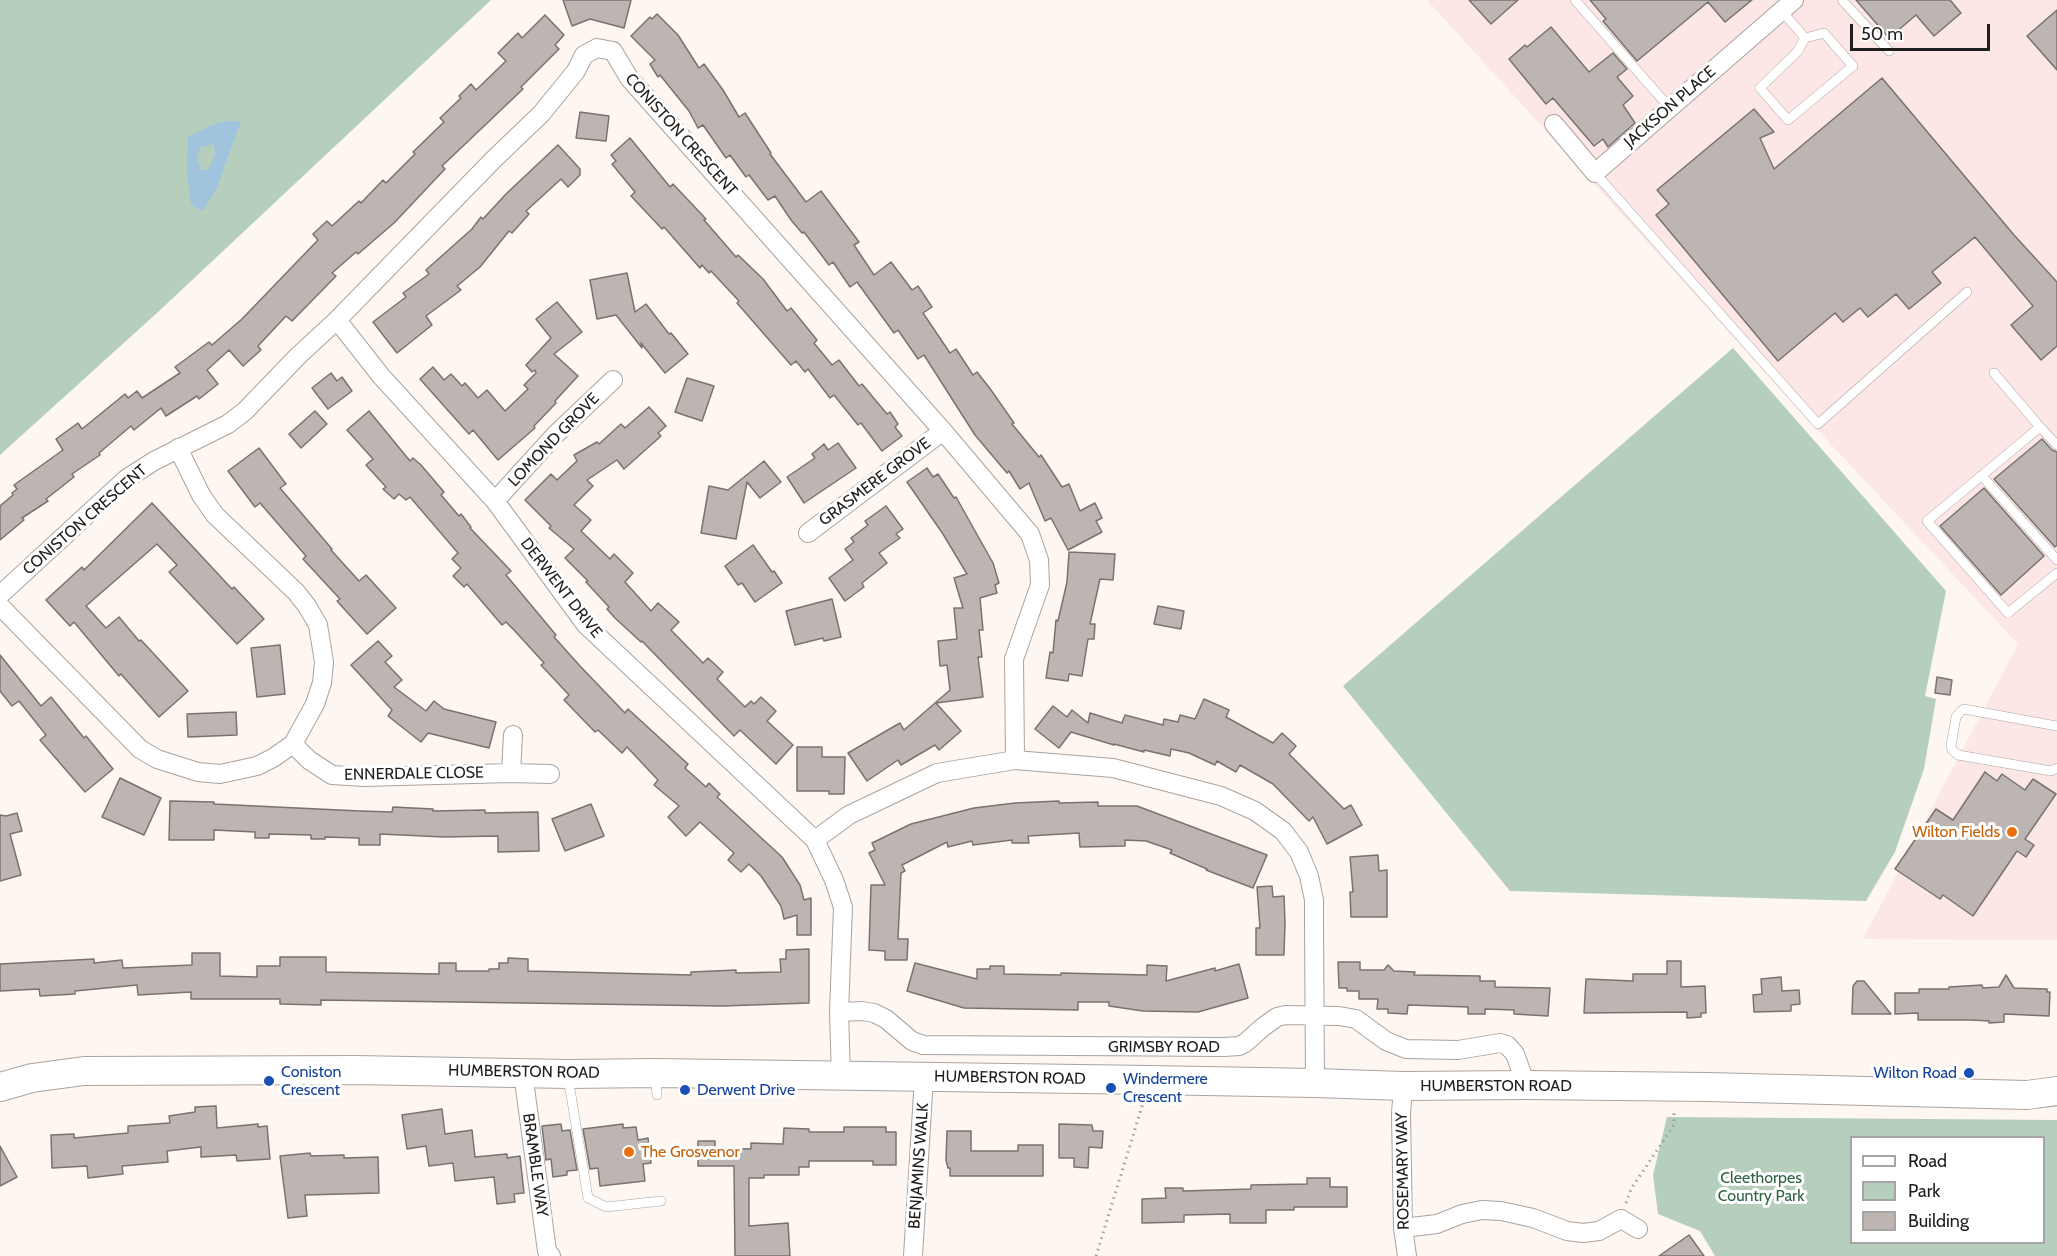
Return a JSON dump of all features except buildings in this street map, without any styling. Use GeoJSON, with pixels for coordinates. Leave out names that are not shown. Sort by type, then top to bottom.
{"type":"FeatureCollection","features":[{"type":"Feature","properties":{"kind":"main road","name":"HUMBERSTON ROAD"},"geometry":{"type":"LineString","coordinates":[[0,1087],[32,1078],[84,1071],[355,1070],[568,1074],[656,1084],[841,1077],[924,1077],[1403,1086],[1526,1085],[2027,1095],[2057,1090]]}},
{"type":"Feature","properties":{"kind":"street","name":"JACKSON PLACE"},"geometry":{"type":"LineString","coordinates":[[1595,173],[1787,5]]}},
{"type":"Feature","properties":{"kind":"street","name":"CONISTON CRESCENT"},"geometry":{"type":"LineString","coordinates":[[0,595],[126,479],[178,448],[228,424],[245,411],[541,114],[576,71],[584,55],[597,48],[613,51],[629,78],[943,431],[1030,534],[1039,560],[1040,585],[1014,659],[1015,760]]}},
{"type":"Feature","properties":{"kind":"street"},"geometry":{"type":"LineString","coordinates":[[1554,124],[1595,173]]}},
{"type":"Feature","properties":{"kind":"street","name":"DERWENT DRIVE"},"geometry":{"type":"LineString","coordinates":[[338,320],[381,376],[495,501],[586,625],[815,840],[834,880],[843,907],[839,1012],[841,1077]]}},
{"type":"Feature","properties":{"kind":"street","name":"LOMOND GROVE"},"geometry":{"type":"LineString","coordinates":[[495,501],[556,434],[613,380]]}},
{"type":"Feature","properties":{"kind":"street","name":"GRASMERE GROVE"},"geometry":{"type":"LineString","coordinates":[[808,532],[943,431]]}},
{"type":"Feature","properties":{"kind":"street"},"geometry":{"type":"LineString","coordinates":[[0,606],[140,749],[157,759],[198,772],[220,774],[257,766],[293,744],[315,704],[322,683],[324,662],[318,625],[308,606],[296,592],[215,515],[201,495],[178,448]]}},
{"type":"Feature","properties":{"kind":"street"},"geometry":{"type":"LineString","coordinates":[[511,773],[513,735]]}},
{"type":"Feature","properties":{"kind":"street","name":"ENNERDALE CLOSE"},"geometry":{"type":"LineString","coordinates":[[293,744],[309,760],[332,775],[364,777],[550,774]]}},
{"type":"Feature","properties":{"kind":"street"},"geometry":{"type":"LineString","coordinates":[[815,840],[849,815],[937,773],[1015,760],[1113,768],[1221,796],[1256,811],[1282,831],[1299,852],[1309,876],[1314,900],[1315,1083]]}},
{"type":"Feature","properties":{"kind":"street","name":"GRIMSBY ROAD"},"geometry":{"type":"LineString","coordinates":[[839,1012],[874,1013],[886,1019],[912,1041],[923,1045],[1239,1046],[1277,1017],[1286,1015],[1339,1016],[1356,1019],[1386,1041],[1406,1049],[1458,1050],[1500,1043],[1515,1054],[1526,1085]]}},
{"type":"Feature","properties":{"kind":"street","name":"BRAMBLE WAY"},"geometry":{"type":"LineString","coordinates":[[523,1072],[547,1251],[551,1256]]}},
{"type":"Feature","properties":{"kind":"street","name":"BENJAMINS WALK"},"geometry":{"type":"LineString","coordinates":[[913,1256],[924,1077]]}},
{"type":"Feature","properties":{"kind":"street","name":"ROSEMARY WAY"},"geometry":{"type":"LineString","coordinates":[[1403,1086],[1401,1114],[1402,1228],[1407,1256]]}},
{"type":"Feature","properties":{"kind":"street"},"geometry":{"type":"LineString","coordinates":[[1402,1228],[1437,1224],[1462,1214],[1482,1210],[1501,1211],[1533,1218],[1567,1231],[1583,1233],[1599,1231],[1621,1219],[1638,1229]]}},
{"type":"Feature","properties":{"kind":"lane"},"geometry":{"type":"LineString","coordinates":[[1575,0],[1669,107]]}},
{"type":"Feature","properties":{"kind":"lane"},"geometry":{"type":"LineString","coordinates":[[1842,0],[1889,51]]}},
{"type":"Feature","properties":{"kind":"lane"},"geometry":{"type":"LineString","coordinates":[[1787,5],[1805,38]]}},
{"type":"Feature","properties":{"kind":"lane"},"geometry":{"type":"LineString","coordinates":[[1824,33],[1853,66],[1788,120],[1760,88],[1798,51],[1805,38],[1824,33]]}},
{"type":"Feature","properties":{"kind":"lane"},"geometry":{"type":"LineString","coordinates":[[1595,173],[1818,424],[1967,292]]}},
{"type":"Feature","properties":{"kind":"lane"},"geometry":{"type":"LineString","coordinates":[[1994,373],[2057,446]]}},
{"type":"Feature","properties":{"kind":"lane"},"geometry":{"type":"LineString","coordinates":[[2040,427],[1927,521],[2008,613],[2057,573]]}},
{"type":"Feature","properties":{"kind":"lane"},"geometry":{"type":"LineString","coordinates":[[1982,476],[2057,560]]}},
{"type":"Feature","properties":{"kind":"lane"},"geometry":{"type":"LineString","coordinates":[[2057,726],[1964,709],[1956,717],[1951,746],[1958,755],[2051,771],[2057,768]]}},
{"type":"Feature","properties":{"kind":"lane"},"geometry":{"type":"LineString","coordinates":[[568,1074],[588,1198],[606,1207],[661,1201]]}},
{"type":"Feature","properties":{"kind":"path"},"geometry":{"type":"LineString","coordinates":[[1096,1256],[1150,1080]]}},
{"type":"Feature","properties":{"kind":"path"},"geometry":{"type":"LineString","coordinates":[[1621,1219],[1631,1189],[1674,1125],[1674,1104]]}},
{"type":"Feature","properties":{"kind":"shaded area"},"geometry":{"type":"Polygon","coordinates":[[[1427,0],[2057,0],[2057,940],[1863,939],[2018,644],[1838,452],[1427,0]]]}},
{"type":"Feature","properties":{"kind":"green space"},"geometry":{"type":"Polygon","coordinates":[[[0,0],[491,0],[158,312],[0,455],[0,0]]]}},
{"type":"Feature","properties":{"kind":"green space"},"geometry":{"type":"Polygon","coordinates":[[[1733,348],[1946,591],[1925,696],[1936,699],[1924,769],[1895,852],[1866,901],[1510,891],[1343,686],[1733,348]]]}},
{"type":"Feature","properties":{"kind":"green space","name":"Cleethorpes Country Park"},"geometry":{"type":"Polygon","coordinates":[[[1667,1117],[2057,1120],[2057,1256],[1715,1256],[1700,1231],[1658,1214],[1653,1175],[1667,1117]]]}},
{"type":"Feature","properties":{"kind":"water"},"geometry":{"type":"Polygon","coordinates":[[[241,121],[217,187],[203,211],[191,205],[187,172],[188,137],[212,125],[241,121]],[[214,144],[200,147],[197,159],[201,170],[208,170],[215,155],[214,144]]]}},
{"type":"Feature","properties":{"kind":"place","name":"Wilton Fields"},"geometry":{"type":"Point","coordinates":[2012,832]}},
{"type":"Feature","properties":{"kind":"place","name":"Wilton Road"},"geometry":{"type":"Point","coordinates":[1969,1073]}},
{"type":"Feature","properties":{"kind":"place","name":"Coniston Crescent"},"geometry":{"type":"Point","coordinates":[269,1081]}},
{"type":"Feature","properties":{"kind":"place","name":"Windermere Crescent"},"geometry":{"type":"Point","coordinates":[1111,1088]}},
{"type":"Feature","properties":{"kind":"place","name":"Derwent Drive"},"geometry":{"type":"Point","coordinates":[685,1090]}},
{"type":"Feature","properties":{"kind":"place","name":"The Grosvenor"},"geometry":{"type":"Point","coordinates":[629,1152]}}]}
